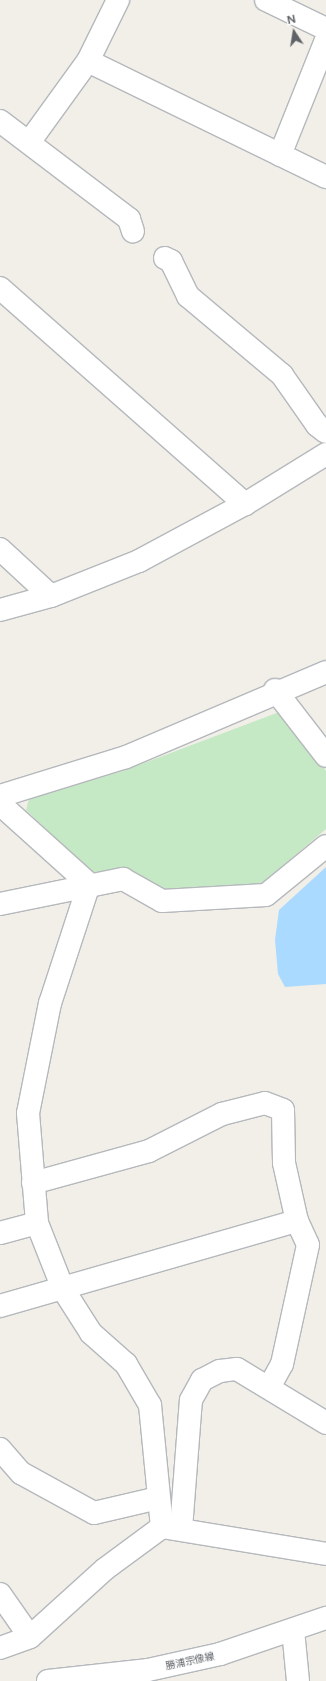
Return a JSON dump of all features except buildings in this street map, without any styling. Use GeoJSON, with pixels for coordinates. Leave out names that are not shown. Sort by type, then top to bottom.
{"type":"FeatureCollection","features":[{"type":"Feature","properties":{"kind":"street"},"geometry":{"type":"LineString","coordinates":[[30,141],[88,61],[118,0]]}},
{"type":"Feature","properties":{"kind":"street"},"geometry":{"type":"LineString","coordinates":[[266,0],[326,29]]}},
{"type":"Feature","properties":{"kind":"street"},"geometry":{"type":"LineString","coordinates":[[280,155],[326,40]]}},
{"type":"Feature","properties":{"kind":"street"},"geometry":{"type":"LineString","coordinates":[[88,61],[326,176]]}},
{"type":"Feature","properties":{"kind":"street"},"geometry":{"type":"LineString","coordinates":[[0,121],[30,141],[129,219],[133,231]]}},
{"type":"Feature","properties":{"kind":"street"},"geometry":{"type":"LineString","coordinates":[[165,258],[171,261],[188,296],[282,375],[317,425],[326,432]]}},
{"type":"Feature","properties":{"kind":"street"},"geometry":{"type":"LineString","coordinates":[[0,288],[245,504]]}},
{"type":"Feature","properties":{"kind":"street"},"geometry":{"type":"LineString","coordinates":[[0,610],[51,596],[139,562],[245,504],[326,454]]}},
{"type":"Feature","properties":{"kind":"street"},"geometry":{"type":"LineString","coordinates":[[0,549],[51,596]]}},
{"type":"Feature","properties":{"kind":"street"},"geometry":{"type":"LineString","coordinates":[[0,796],[126,757],[275,690],[326,672]]}},
{"type":"Feature","properties":{"kind":"street"},"geometry":{"type":"LineString","coordinates":[[275,690],[326,756]]}},
{"type":"Feature","properties":{"kind":"street"},"geometry":{"type":"LineString","coordinates":[[0,804],[89,884]]}},
{"type":"Feature","properties":{"kind":"street"},"geometry":{"type":"LineString","coordinates":[[0,904],[89,884],[123,879],[162,901],[266,895],[326,846]]}},
{"type":"Feature","properties":{"kind":"street"},"geometry":{"type":"LineString","coordinates":[[89,884],[50,1003],[28,1114],[37,1223],[63,1290],[91,1333],[126,1364],[150,1405],[158,1498],[171,1528]]}},
{"type":"Feature","properties":{"kind":"street"},"geometry":{"type":"LineString","coordinates":[[33,1183],[149,1151],[222,1114],[265,1103],[284,1110],[284,1163],[297,1221],[308,1245],[282,1364],[270,1386]]}},
{"type":"Feature","properties":{"kind":"street"},"geometry":{"type":"LineString","coordinates":[[0,1306],[63,1290],[297,1221]]}},
{"type":"Feature","properties":{"kind":"street"},"geometry":{"type":"LineString","coordinates":[[0,1233],[37,1223]]}},
{"type":"Feature","properties":{"kind":"street"},"geometry":{"type":"LineString","coordinates":[[171,1528],[191,1400],[202,1380],[220,1371],[237,1370],[270,1386],[291,1404],[326,1423]]}},
{"type":"Feature","properties":{"kind":"street"},"geometry":{"type":"LineString","coordinates":[[0,1449],[21,1473],[94,1513],[158,1498]]}},
{"type":"Feature","properties":{"kind":"street"},"geometry":{"type":"LineString","coordinates":[[0,1648],[30,1637],[105,1569],[171,1528],[326,1554]]}},
{"type":"Feature","properties":{"kind":"street"},"geometry":{"type":"LineString","coordinates":[[0,1594],[30,1637]]}},
{"type":"Feature","properties":{"kind":"street","name":"勝浦宗像線"},"geometry":{"type":"LineString","coordinates":[[48,1681],[90,1679],[148,1670],[220,1654],[326,1618]]}},
{"type":"Feature","properties":{"kind":"street"},"geometry":{"type":"LineString","coordinates":[[293,1630],[298,1681]]}},
{"type":"Feature","properties":{"kind":"green space"},"geometry":{"type":"Polygon","coordinates":[[[282,711],[326,771],[326,829],[261,884],[165,891],[102,875],[89,870],[26,810],[29,799],[123,771],[282,711]]]}},
{"type":"Feature","properties":{"kind":"water"},"geometry":{"type":"Polygon","coordinates":[[[326,867],[326,984],[285,987],[278,974],[275,940],[279,910],[326,867]]]}}]}
